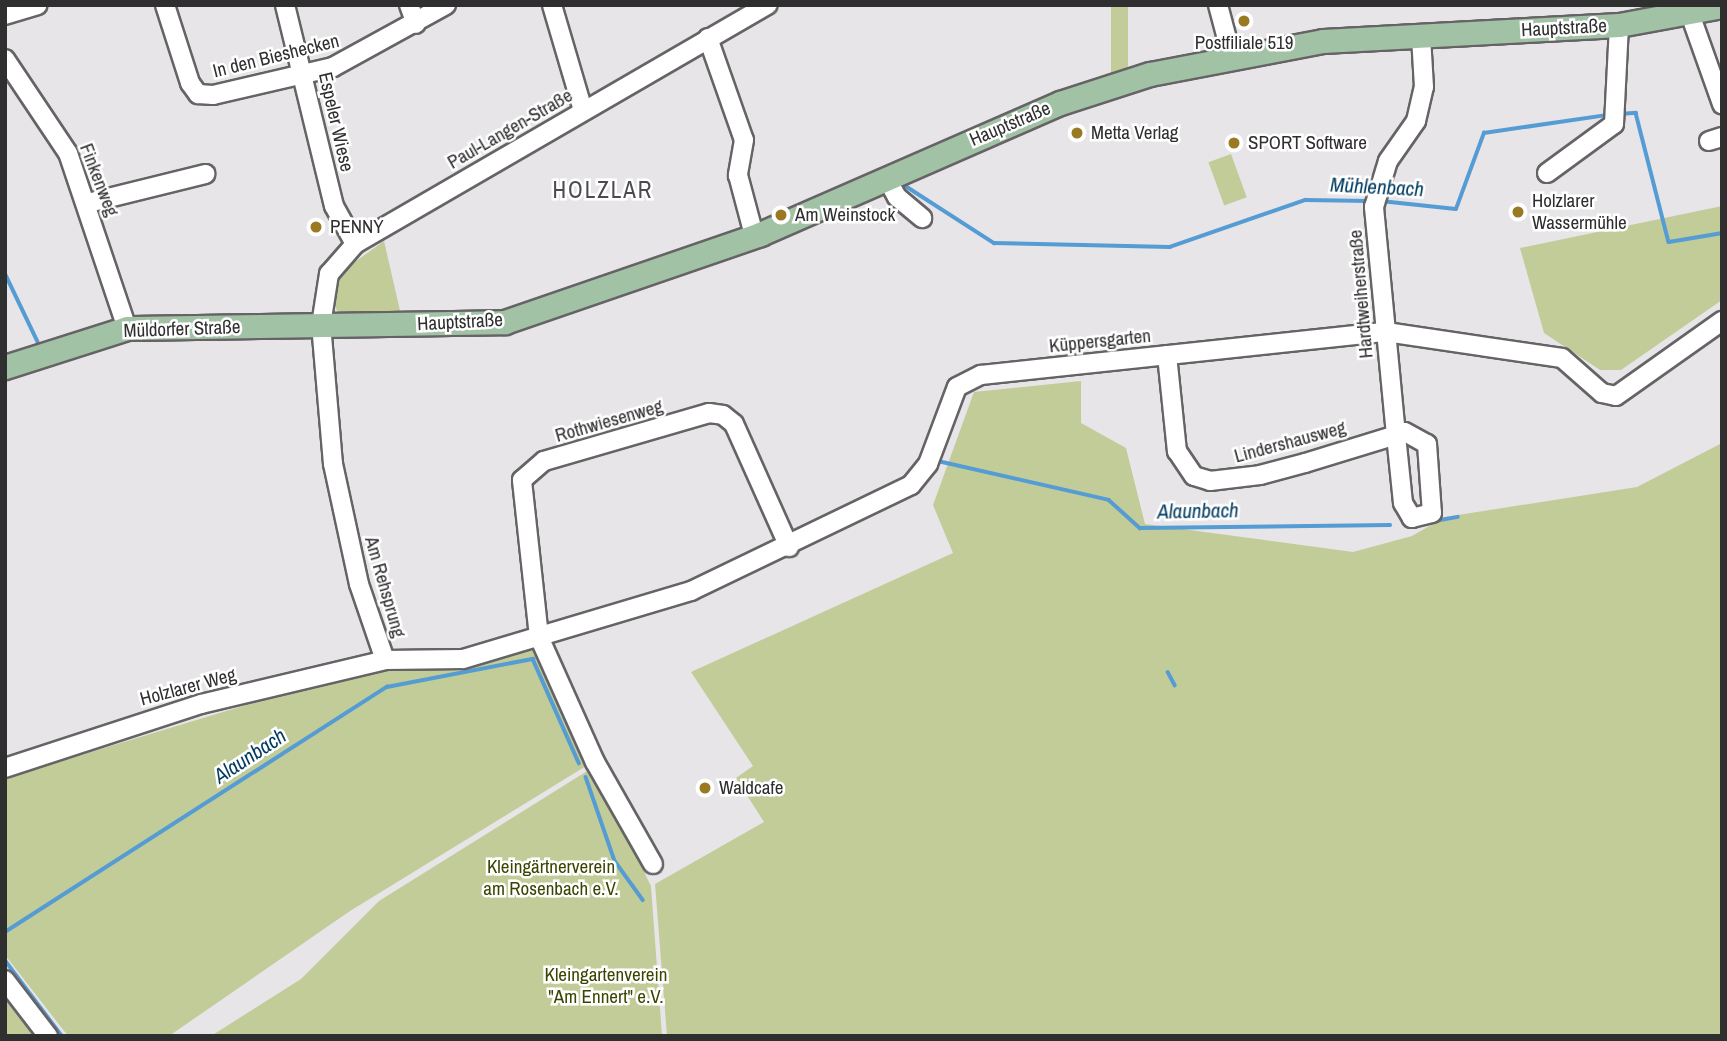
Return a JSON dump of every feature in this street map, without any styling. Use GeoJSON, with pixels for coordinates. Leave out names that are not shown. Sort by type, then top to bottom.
{"type":"FeatureCollection","features":[{"type":"Feature","properties":{"kind":"main road","name":"Hauptstraße"},"geometry":{"type":"LineString","coordinates":[[321,325],[505,322],[754,236],[1060,103],[1231,54],[1323,41],[1619,25],[1645,13],[1690,14],[1722,6]]}},
{"type":"Feature","properties":{"kind":"main road","name":"Müldorfer Straße"},"geometry":{"type":"LineString","coordinates":[[5,367],[127,328],[321,325]]}},
{"type":"Feature","properties":{"kind":"street"},"geometry":{"type":"LineString","coordinates":[[5,15],[38,5]]}},
{"type":"Feature","properties":{"kind":"street","name":"In den Bieshecken"},"geometry":{"type":"LineString","coordinates":[[165,5],[198,94],[333,67],[416,24],[446,5]]}},
{"type":"Feature","properties":{"kind":"street","name":"Espeler Wiese"},"geometry":{"type":"LineString","coordinates":[[285,5],[334,206],[355,244]]}},
{"type":"Feature","properties":{"kind":"street"},"geometry":{"type":"LineString","coordinates":[[409,5],[416,24]]}},
{"type":"Feature","properties":{"kind":"street"},"geometry":{"type":"LineString","coordinates":[[552,5],[583,110]]}},
{"type":"Feature","properties":{"kind":"street","name":"Paul-Langen-Straße"},"geometry":{"type":"LineString","coordinates":[[321,325],[329,274],[355,244],[768,5]]}},
{"type":"Feature","properties":{"kind":"street"},"geometry":{"type":"LineString","coordinates":[[1218,5],[1231,54]]}},
{"type":"Feature","properties":{"kind":"street"},"geometry":{"type":"LineString","coordinates":[[1690,14],[1722,104]]}},
{"type":"Feature","properties":{"kind":"street"},"geometry":{"type":"LineString","coordinates":[[1547,173],[1614,124],[1620,104],[1619,25]]}},
{"type":"Feature","properties":{"kind":"street","name":"Hardtweiherstraße"},"geometry":{"type":"LineString","coordinates":[[1396,435],[1374,207],[1376,188],[1416,121],[1424,88],[1422,37]]}},
{"type":"Feature","properties":{"kind":"street"},"geometry":{"type":"LineString","coordinates":[[708,38],[744,140],[738,175],[754,236]]}},
{"type":"Feature","properties":{"kind":"street","name":"Finkenweg"},"geometry":{"type":"LineString","coordinates":[[5,59],[68,153],[88,203],[127,328]]}},
{"type":"Feature","properties":{"kind":"street"},"geometry":{"type":"LineString","coordinates":[[88,203],[205,174]]}},
{"type":"Feature","properties":{"kind":"street"},"geometry":{"type":"LineString","coordinates":[[887,179],[897,197],[922,218]]}},
{"type":"Feature","properties":{"kind":"street","name":"Küppersgarten"},"geometry":{"type":"LineString","coordinates":[[538,637],[691,591],[789,547],[911,485],[928,464],[957,387],[967,380],[1386,332],[1562,358],[1602,393],[1616,396],[1722,321]]}},
{"type":"Feature","properties":{"kind":"street","name":"Am Rehsprung"},"geometry":{"type":"LineString","coordinates":[[321,325],[333,464],[359,584],[385,660],[463,659],[538,637]]}},
{"type":"Feature","properties":{"kind":"street","name":"Lindershausweg"},"geometry":{"type":"LineString","coordinates":[[1167,355],[1177,451],[1194,475],[1210,481],[1260,475],[1396,435]]}},
{"type":"Feature","properties":{"kind":"street","name":"Rothwiesenweg"},"geometry":{"type":"LineString","coordinates":[[538,637],[520,489],[530,469],[544,461],[709,413],[723,415],[734,424],[789,547]]}},
{"type":"Feature","properties":{"kind":"street"},"geometry":{"type":"LineString","coordinates":[[538,637],[595,762],[653,864]]}},
{"type":"Feature","properties":{"kind":"street","name":"Holzlarer Weg"},"geometry":{"type":"LineString","coordinates":[[5,768],[151,718],[385,660]]}},
{"type":"Feature","properties":{"kind":"street"},"geometry":{"type":"LineString","coordinates":[[5,981],[48,1036]]}},
{"type":"Feature","properties":{"kind":"green space"},"geometry":{"type":"Polygon","coordinates":[[[1111,5],[1128,5],[1128,73],[1111,73],[1111,5]]]}},
{"type":"Feature","properties":{"kind":"green space"},"geometry":{"type":"Polygon","coordinates":[[[1231,154],[1247,197],[1224,205],[1208,162],[1231,154]]]}},
{"type":"Feature","properties":{"kind":"green space"},"geometry":{"type":"Polygon","coordinates":[[[1722,206],[1722,300],[1621,370],[1600,370],[1544,333],[1520,248],[1722,206]]]}},
{"type":"Feature","properties":{"kind":"green space"},"geometry":{"type":"Polygon","coordinates":[[[384,241],[401,315],[339,314],[333,303],[341,272],[384,241]]]}},
{"type":"Feature","properties":{"kind":"green space"},"geometry":{"type":"Polygon","coordinates":[[[1081,381],[1081,423],[1126,448],[1145,524],[1353,552],[1412,536],[1445,517],[1637,487],[1722,443],[1722,1036],[667,1036],[655,884],[764,822],[736,778],[753,766],[691,672],[953,553],[933,505],[974,392],[1081,381]]]}},
{"type":"Feature","properties":{"kind":"green space"},"geometry":{"type":"Polygon","coordinates":[[[536,646],[599,758],[350,911],[169,1036],[68,1036],[5,955],[5,778],[302,688],[382,670],[464,665],[536,646]]]}},
{"type":"Feature","properties":{"kind":"green space","name":"Kleingärtnerverein am Rosenbach e.V."},"geometry":{"type":"Polygon","coordinates":[[[592,768],[651,886],[662,1036],[211,1036],[301,979],[379,901],[592,768]]]}},
{"type":"Feature","properties":{"kind":"green space"},"geometry":{"type":"Polygon","coordinates":[[[5,989],[39,1036],[5,1036],[5,989]]]}},
{"type":"Feature","properties":{"kind":"waterway","name":"Mühlenbach"},"geometry":{"type":"LineString","coordinates":[[1620,114],[1636,113],[1669,242],[1722,233]]}},
{"type":"Feature","properties":{"kind":"waterway","name":"Mühlenbach"},"geometry":{"type":"LineString","coordinates":[[1381,201],[1456,209],[1484,133],[1608,115]]}},
{"type":"Feature","properties":{"kind":"waterway","name":"Mühlenbach"},"geometry":{"type":"LineString","coordinates":[[901,183],[994,243],[1170,247],[1305,200],[1370,201]]}},
{"type":"Feature","properties":{"kind":"waterway","name":"Mühlenbach"},"geometry":{"type":"LineString","coordinates":[[5,273],[38,342]]}},
{"type":"Feature","properties":{"kind":"waterway","name":"Alaunbach"},"geometry":{"type":"LineString","coordinates":[[938,461],[1109,500],[1140,528],[1390,525]]}},
{"type":"Feature","properties":{"kind":"waterway","name":"Alaunbach"},"geometry":{"type":"LineString","coordinates":[[1429,522],[1458,517]]}},
{"type":"Feature","properties":{"kind":"waterway","name":"Alaunbach"},"geometry":{"type":"LineString","coordinates":[[5,932],[387,687],[533,659],[579,763]]}},
{"type":"Feature","properties":{"kind":"waterway"},"geometry":{"type":"LineString","coordinates":[[1168,672],[1175,685]]}},
{"type":"Feature","properties":{"kind":"waterway"},"geometry":{"type":"LineString","coordinates":[[586,777],[615,861],[643,900]]}},
{"type":"Feature","properties":{"kind":"waterway"},"geometry":{"type":"LineString","coordinates":[[5,960],[62,1036]]}},
{"type":"Feature","properties":{"kind":"place","name":"Postfiliale 519"},"geometry":{"type":"Point","coordinates":[1244,21]}},
{"type":"Feature","properties":{"kind":"place","name":"Metta Verlag"},"geometry":{"type":"Point","coordinates":[1077,133]}},
{"type":"Feature","properties":{"kind":"place","name":"SPORT Software"},"geometry":{"type":"Point","coordinates":[1234,143]}},
{"type":"Feature","properties":{"kind":"place","name":"Holzlarer Wassermühle"},"geometry":{"type":"Point","coordinates":[1518,212]}},
{"type":"Feature","properties":{"kind":"place","name":"Am Weinstock"},"geometry":{"type":"Point","coordinates":[781,215]}},
{"type":"Feature","properties":{"kind":"place","name":"PENNY"},"geometry":{"type":"Point","coordinates":[316,227]}},
{"type":"Feature","properties":{"kind":"place","name":"Waldcafe"},"geometry":{"type":"Point","coordinates":[705,788]}},
{"type":"Feature","properties":{"kind":"district","name":"HOLZLAR"},"geometry":{"type":"Point","coordinates":[603,190]}},
{"type":"Feature","properties":{"kind":"park label","name":"Kleingartenverein \"Am Ennert\" e.V."},"geometry":{"type":"Point","coordinates":[606,986]}}]}
